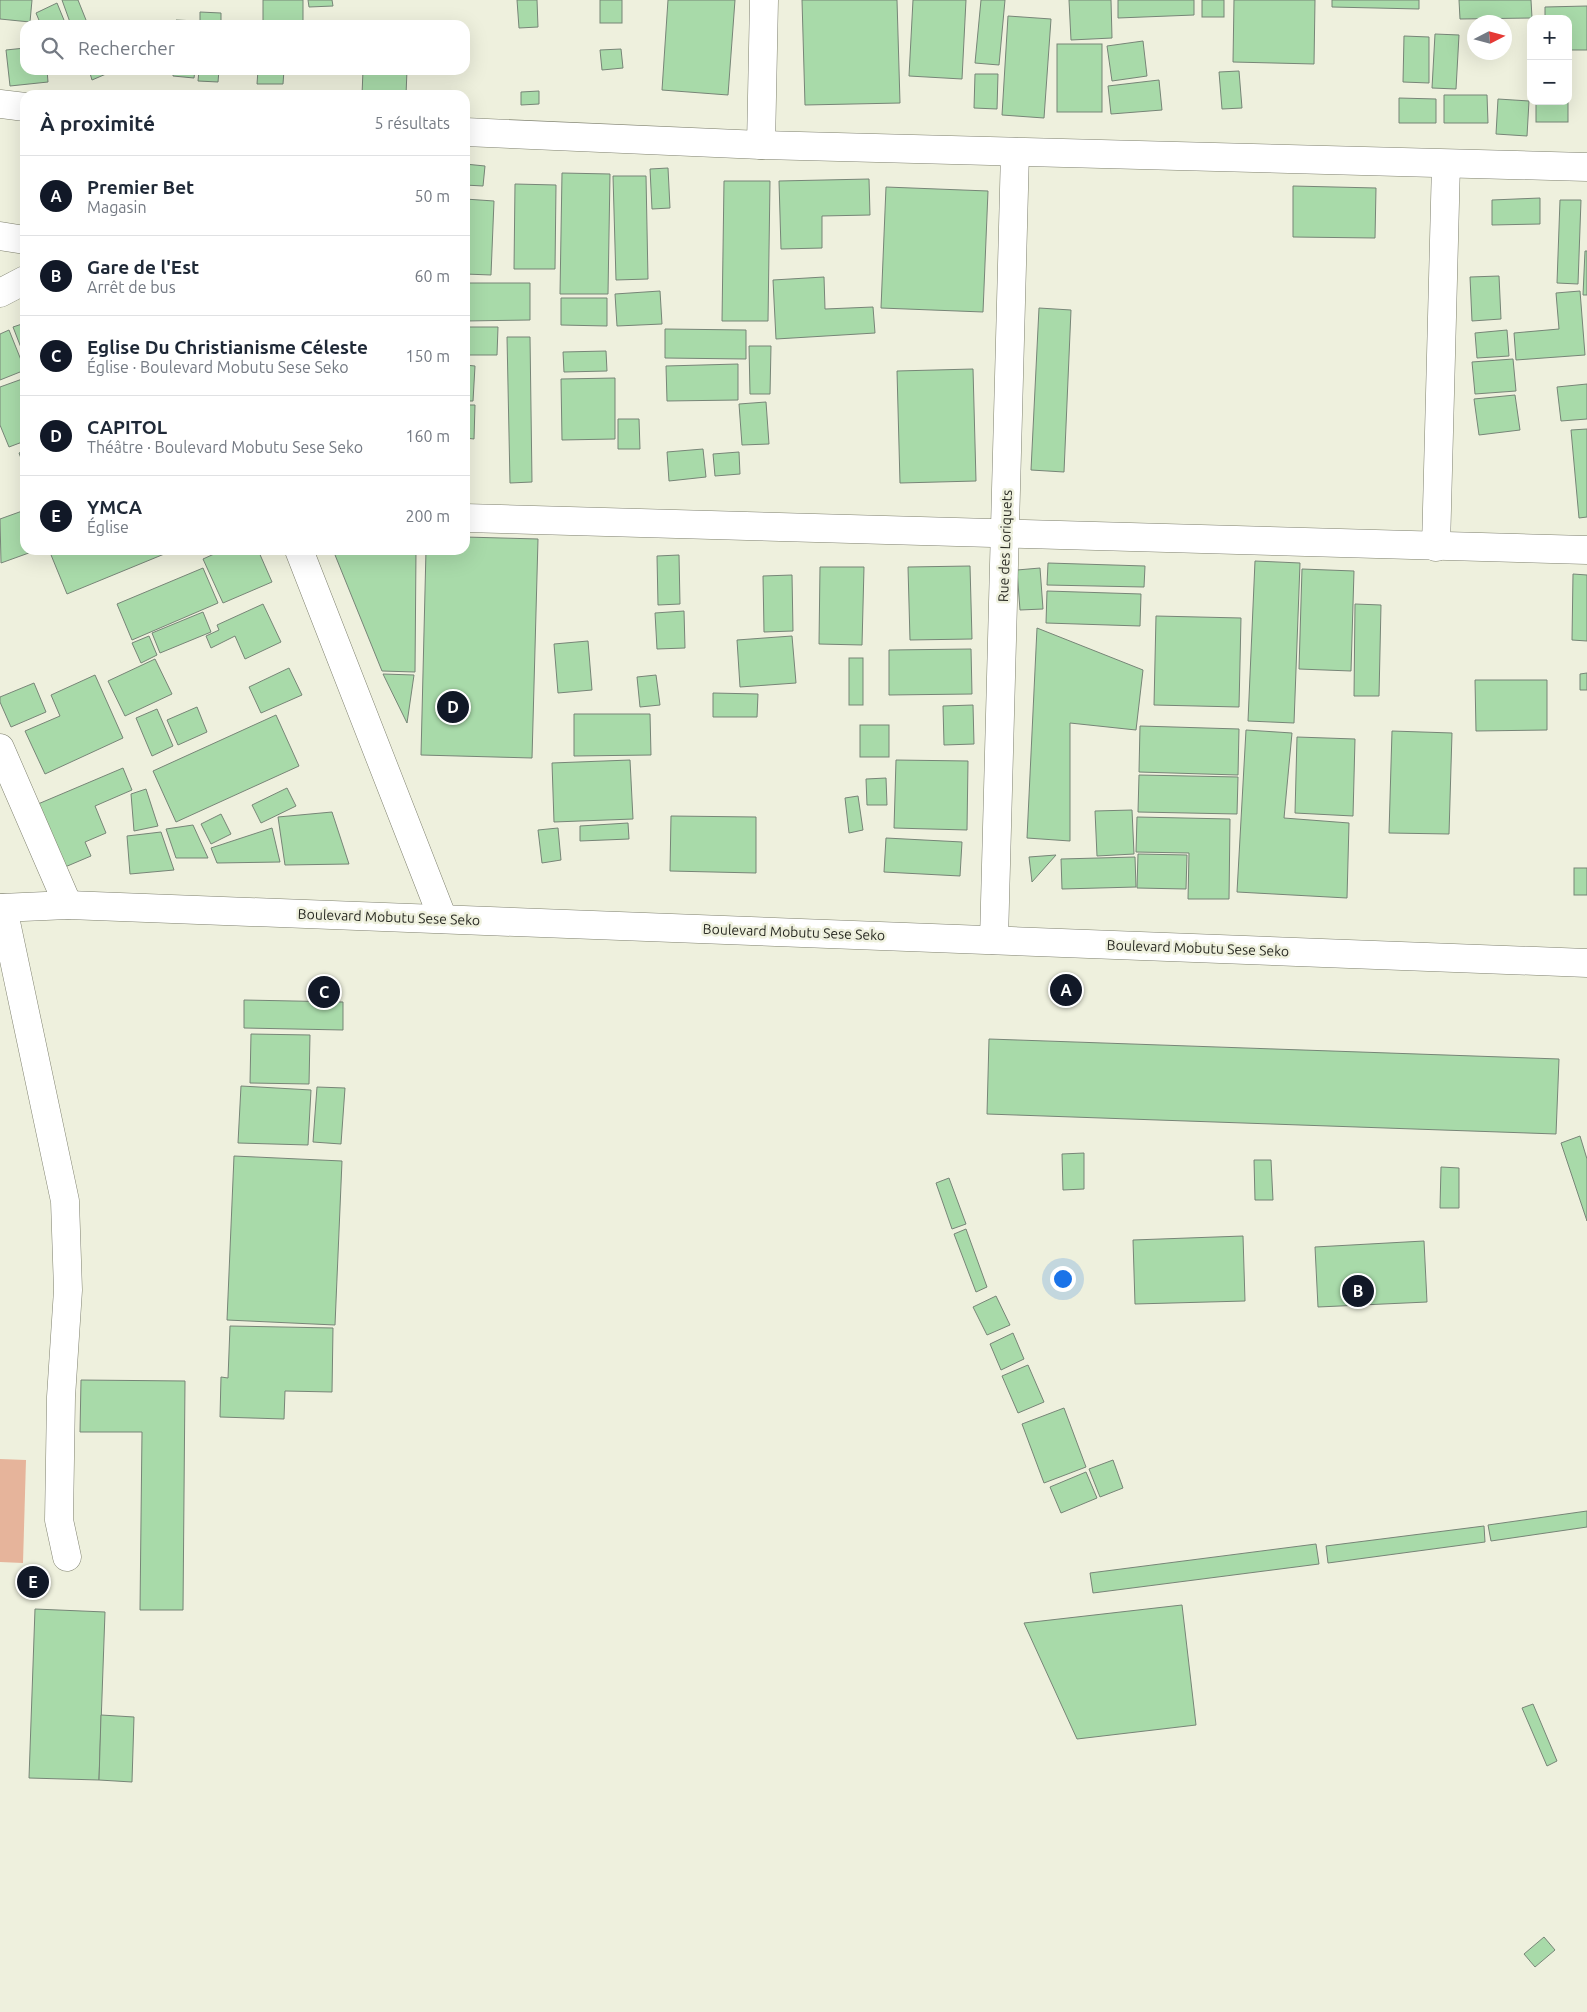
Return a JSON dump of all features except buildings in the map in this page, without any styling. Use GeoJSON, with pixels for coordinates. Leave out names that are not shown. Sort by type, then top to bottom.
{"type":"FeatureCollection","features":[{"type":"Feature","properties":{"kind":"street"},"geometry":{"type":"LineString","coordinates":[[761,145],[764,0]]}},
{"type":"Feature","properties":{"kind":"street"},"geometry":{"type":"LineString","coordinates":[[0,104],[20,106]]}},
{"type":"Feature","properties":{"kind":"street"},"geometry":{"type":"LineString","coordinates":[[470,132],[761,145],[1587,167]]}},
{"type":"Feature","properties":{"kind":"street","name":"Rue des Loriquets"},"geometry":{"type":"LineString","coordinates":[[994,940],[1016,152]]}},
{"type":"Feature","properties":{"kind":"street"},"geometry":{"type":"LineString","coordinates":[[1436,547],[1446,164]]}},
{"type":"Feature","properties":{"kind":"street"},"geometry":{"type":"LineString","coordinates":[[0,236],[20,239]]}},
{"type":"Feature","properties":{"kind":"street"},"geometry":{"type":"LineString","coordinates":[[0,293],[20,283]]}},
{"type":"Feature","properties":{"kind":"street"},"geometry":{"type":"LineString","coordinates":[[470,518],[1587,550]]}},
{"type":"Feature","properties":{"kind":"street"},"geometry":{"type":"LineString","coordinates":[[301,555],[443,919]]}},
{"type":"Feature","properties":{"kind":"street"},"geometry":{"type":"LineString","coordinates":[[0,748],[68,905]]}},
{"type":"Feature","properties":{"kind":"street","name":"Boulevard Mobutu Sese Seko"},"geometry":{"type":"LineString","coordinates":[[1,908],[68,905],[1587,963]]}},
{"type":"Feature","properties":{"kind":"street"},"geometry":{"type":"LineString","coordinates":[[1,908],[65,1201],[68,1290],[61,1397],[59,1520],[67,1557]]}},
{"type":"Feature","properties":{"kind":"shaded area"},"geometry":{"type":"Polygon","coordinates":[[[0,1459],[26,1460],[23,1563],[0,1562],[0,1459]]]}},
{"type":"Feature","properties":{"kind":"place","name":"CAPITOL"},"geometry":{"type":"Point","coordinates":[453,707]}},
{"type":"Feature","properties":{"kind":"place","name":"Premier Bet"},"geometry":{"type":"Point","coordinates":[1066,990]}},
{"type":"Feature","properties":{"kind":"place","name":"Eglise Du Christianisme Céleste"},"geometry":{"type":"Point","coordinates":[324,992]}},
{"type":"Feature","properties":{"kind":"place","name":"Gare de l'Est"},"geometry":{"type":"Point","coordinates":[1358,1291]}},
{"type":"Feature","properties":{"kind":"place","name":"YMCA"},"geometry":{"type":"Point","coordinates":[33,1582]}}]}
